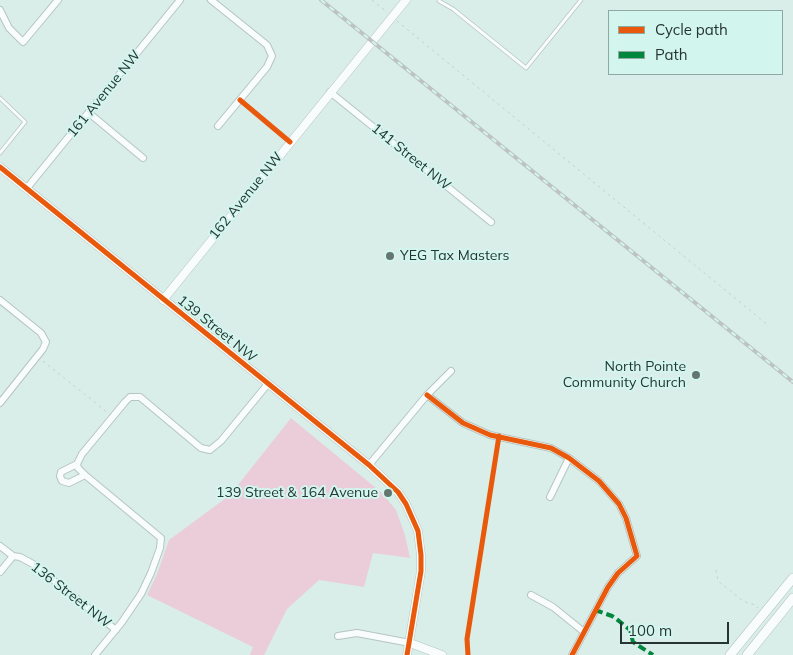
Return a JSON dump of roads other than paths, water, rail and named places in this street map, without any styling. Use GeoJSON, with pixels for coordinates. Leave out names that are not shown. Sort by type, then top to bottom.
{"type":"FeatureCollection","features":[{"type":"Feature","properties":{"kind":"main road"},"geometry":{"type":"LineString","coordinates":[[730,655],[793,578]]}},
{"type":"Feature","properties":{"kind":"main road"},"geometry":{"type":"LineString","coordinates":[[747,655],[793,598]]}},
{"type":"Feature","properties":{"kind":"street"},"geometry":{"type":"LineString","coordinates":[[0,10],[9,28],[22,42],[58,0]]}},
{"type":"Feature","properties":{"kind":"street","name":"161 Avenue NW"},"geometry":{"type":"LineString","coordinates":[[28,188],[180,0]]}},
{"type":"Feature","properties":{"kind":"street"},"geometry":{"type":"LineString","coordinates":[[211,0],[267,46],[271,52],[267,67],[218,126]]}},
{"type":"Feature","properties":{"kind":"street","name":"162 Avenue NW"},"geometry":{"type":"LineString","coordinates":[[163,300],[406,0]]}},
{"type":"Feature","properties":{"kind":"street","name":"141 Street NW"},"geometry":{"type":"LineString","coordinates":[[330,92],[491,222]]}},
{"type":"Feature","properties":{"kind":"street"},"geometry":{"type":"LineString","coordinates":[[89,113],[143,158]]}},
{"type":"Feature","properties":{"kind":"street","name":"139 Street NW"},"geometry":{"type":"LineString","coordinates":[[0,167],[369,465],[398,492],[412,516],[418,531],[421,556],[421,571],[407,655]]}},
{"type":"Feature","properties":{"kind":"street"},"geometry":{"type":"LineString","coordinates":[[0,300],[41,333],[46,342],[0,403]]}},
{"type":"Feature","properties":{"kind":"street"},"geometry":{"type":"LineString","coordinates":[[369,465],[427,395],[451,371]]}},
{"type":"Feature","properties":{"kind":"street"},"geometry":{"type":"LineString","coordinates":[[85,475],[69,483],[62,481],[60,475],[61,472],[77,464],[82,454],[128,399],[136,396],[206,450],[221,441],[267,384]]}},
{"type":"Feature","properties":{"kind":"street"},"geometry":{"type":"LineString","coordinates":[[427,395],[463,423],[490,435],[551,448],[569,458],[599,481],[619,504],[626,518],[637,556],[618,574],[608,587],[572,655]]}},
{"type":"Feature","properties":{"kind":"street"},"geometry":{"type":"LineString","coordinates":[[550,497],[569,458]]}},
{"type":"Feature","properties":{"kind":"street"},"geometry":{"type":"LineString","coordinates":[[77,464],[78,468],[85,475],[159,536],[161,543],[151,573],[135,603],[96,655]]}},
{"type":"Feature","properties":{"kind":"street","name":"136 Street NW"},"geometry":{"type":"LineString","coordinates":[[0,546],[13,556],[20,557],[33,564],[116,630]]}},
{"type":"Feature","properties":{"kind":"street"},"geometry":{"type":"LineString","coordinates":[[0,572],[13,556]]}},
{"type":"Feature","properties":{"kind":"street"},"geometry":{"type":"LineString","coordinates":[[531,595],[553,607],[584,632]]}},
{"type":"Feature","properties":{"kind":"street"},"geometry":{"type":"LineString","coordinates":[[338,636],[357,633],[410,643],[442,655]]}},
{"type":"Feature","properties":{"kind":"lane"},"geometry":{"type":"LineString","coordinates":[[439,0],[453,8],[526,68],[581,0]]}},
{"type":"Feature","properties":{"kind":"lane"},"geometry":{"type":"LineString","coordinates":[[0,98],[25,122],[0,153]]}},
{"type":"Feature","properties":{"kind":"railway"},"geometry":{"type":"LineString","coordinates":[[321,0],[793,382]]}},
{"type":"Feature","properties":{"kind":"place","name":"YEG Tax Masters"},"geometry":{"type":"Point","coordinates":[390,256]}},
{"type":"Feature","properties":{"kind":"place","name":"North Pointe Community Church"},"geometry":{"type":"Point","coordinates":[696,375]}},
{"type":"Feature","properties":{"kind":"place","name":"139 Street & 164 Avenue"},"geometry":{"type":"Point","coordinates":[388,493]}}]}
